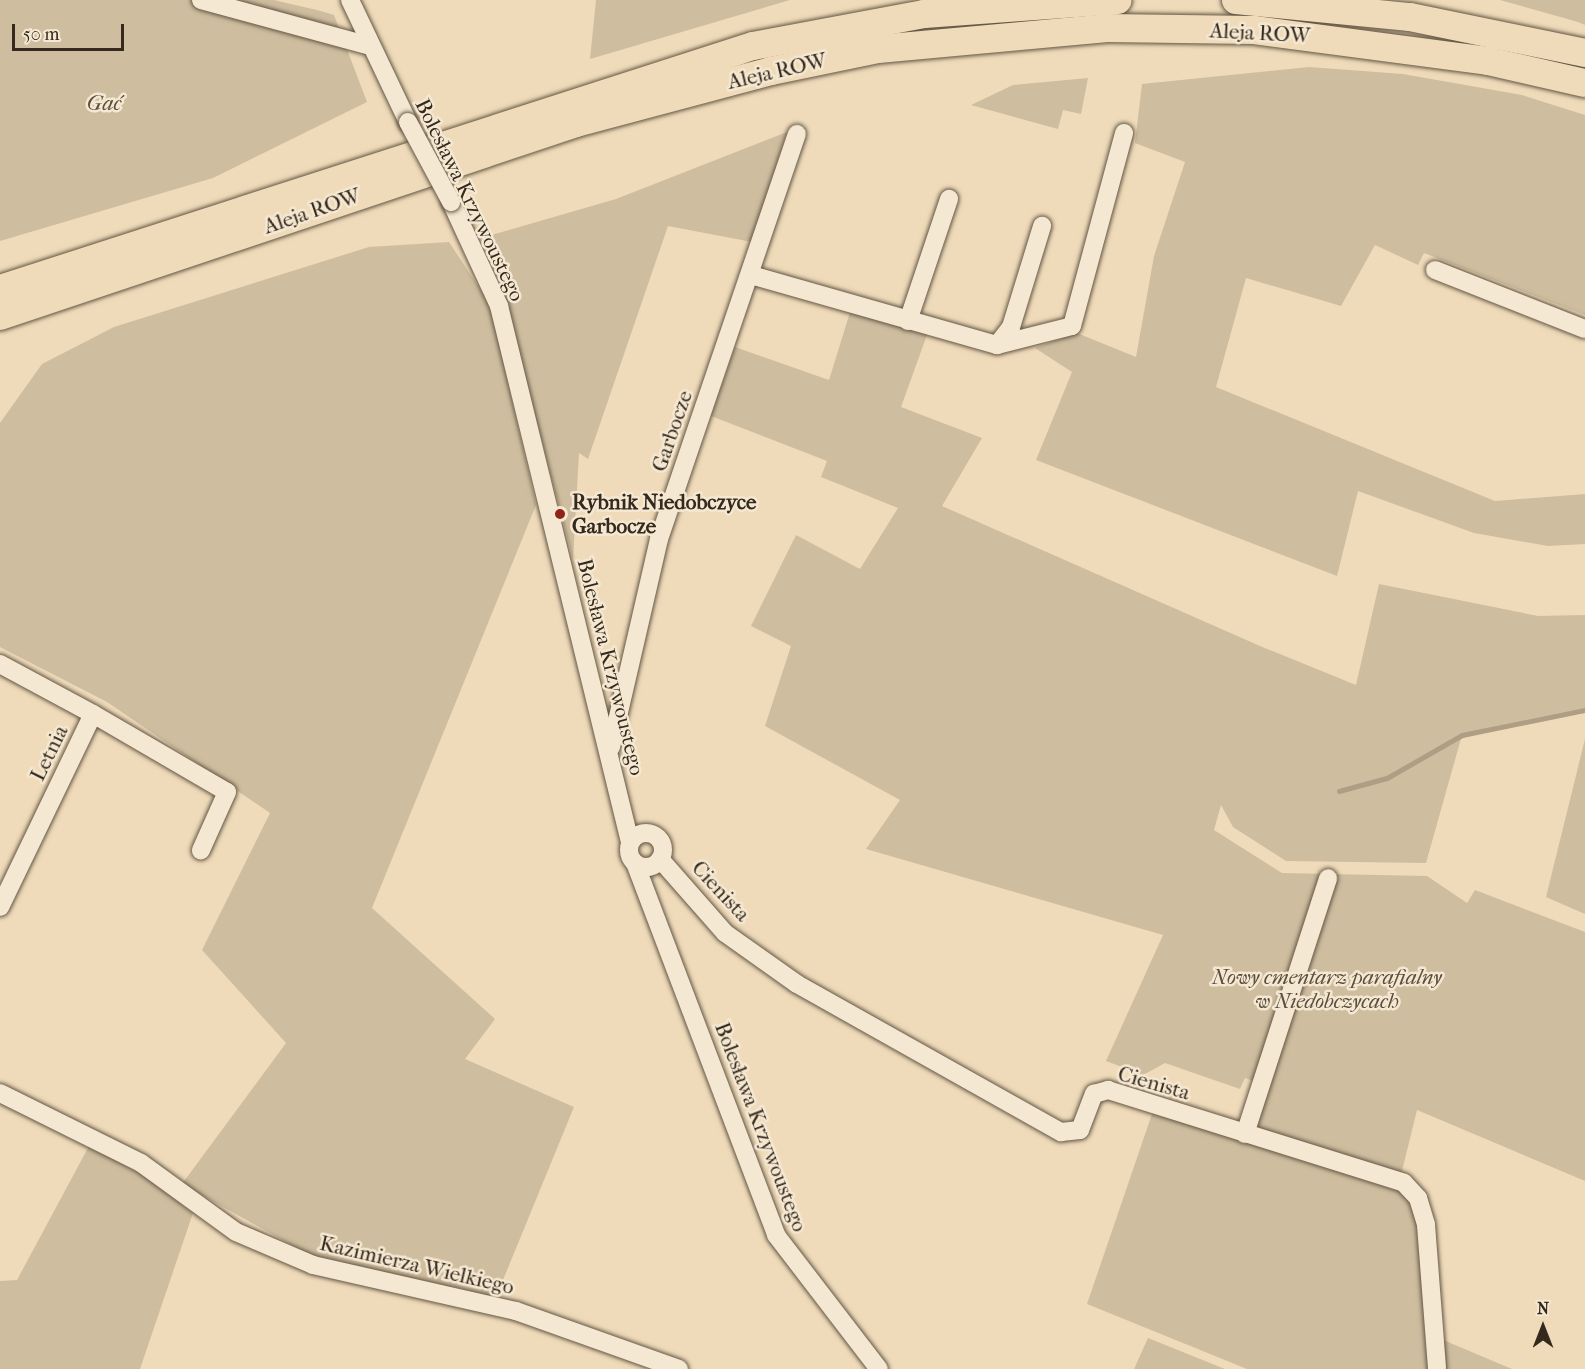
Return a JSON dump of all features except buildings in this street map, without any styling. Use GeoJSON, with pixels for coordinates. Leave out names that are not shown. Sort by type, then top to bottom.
{"type":"FeatureCollection","features":[{"type":"Feature","properties":{"kind":"main road","name":"Aleja ROW"},"geometry":{"type":"LineString","coordinates":[[0,289],[753,46],[924,14],[1117,0]]}},
{"type":"Feature","properties":{"kind":"main road","name":"Aleja ROW"},"geometry":{"type":"LineString","coordinates":[[1236,0],[1410,17],[1585,53]]}},
{"type":"Feature","properties":{"kind":"main road","name":"Aleja ROW"},"geometry":{"type":"LineString","coordinates":[[0,316],[576,123],[771,71],[878,49],[1107,28],[1254,30],[1477,59],[1585,83]]}},
{"type":"Feature","properties":{"kind":"street"},"geometry":{"type":"LineString","coordinates":[[201,0],[367,45]]}},
{"type":"Feature","properties":{"kind":"street","name":"Bolesława Krzywoustego"},"geometry":{"type":"LineString","coordinates":[[350,0],[367,45],[451,202],[499,306],[611,749],[630,842],[649,862],[654,912],[776,1235],[879,1369]]}},
{"type":"Feature","properties":{"kind":"street"},"geometry":{"type":"LineString","coordinates":[[751,275],[997,345],[1072,326],[1124,133]]}},
{"type":"Feature","properties":{"kind":"street","name":"Garbocze"},"geometry":{"type":"LineString","coordinates":[[611,749],[659,539],[751,275],[797,134]]}},
{"type":"Feature","properties":{"kind":"street"},"geometry":{"type":"LineString","coordinates":[[908,321],[949,199]]}},
{"type":"Feature","properties":{"kind":"street"},"geometry":{"type":"LineString","coordinates":[[997,345],[1011,327],[1042,226]]}},
{"type":"Feature","properties":{"kind":"street"},"geometry":{"type":"LineString","coordinates":[[1435,270],[1585,329]]}},
{"type":"Feature","properties":{"kind":"street","name":"Letnia"},"geometry":{"type":"LineString","coordinates":[[0,664],[93,714],[0,907]]}},
{"type":"Feature","properties":{"kind":"street"},"geometry":{"type":"LineString","coordinates":[[93,714],[227,792],[201,850]]}},
{"type":"Feature","properties":{"kind":"street"},"geometry":{"type":"LineString","coordinates":[[623,810],[661,843],[649,862]]}},
{"type":"Feature","properties":{"kind":"street"},"geometry":{"type":"LineString","coordinates":[[630,842],[649,833]]}},
{"type":"Feature","properties":{"kind":"street","name":"Cienista"},"geometry":{"type":"LineString","coordinates":[[649,862],[725,933],[787,977],[1061,1132],[1080,1130],[1094,1094],[1108,1090],[1404,1183],[1414,1191],[1426,1226],[1437,1369]]}},
{"type":"Feature","properties":{"kind":"street"},"geometry":{"type":"LineString","coordinates":[[1252,1137],[1328,878]]}},
{"type":"Feature","properties":{"kind":"street","name":"Kazimierza Wielkiego"},"geometry":{"type":"LineString","coordinates":[[0,1093],[141,1163],[236,1232],[314,1265],[516,1311],[679,1369]]}},
{"type":"Feature","properties":{"kind":"green space","name":"Gać"},"geometry":{"type":"Polygon","coordinates":[[[0,0],[274,0],[321,11],[334,15],[367,102],[213,178],[0,241],[0,0]]]}},
{"type":"Feature","properties":{"kind":"green space"},"geometry":{"type":"Polygon","coordinates":[[[596,0],[790,0],[590,59],[596,0]]]}},
{"type":"Feature","properties":{"kind":"green space"},"geometry":{"type":"Polygon","coordinates":[[[1500,0],[1585,0],[1585,25],[1578,22],[1500,0]]]}},
{"type":"Feature","properties":{"kind":"green space"},"geometry":{"type":"Polygon","coordinates":[[[1309,67],[1403,74],[1522,95],[1585,115],[1585,315],[1424,253],[1418,265],[1375,245],[1341,306],[1246,278],[1216,387],[1495,501],[1585,494],[1585,544],[1548,546],[1474,533],[1358,491],[1337,576],[1036,460],[1072,372],[1035,348],[1077,333],[1136,357],[1154,256],[1185,162],[1135,143],[1142,84],[1309,67]]]}},
{"type":"Feature","properties":{"kind":"green space"},"geometry":{"type":"Polygon","coordinates":[[[1088,78],[1081,114],[1063,110],[1058,129],[971,105],[1013,85],[1088,78]]]}},
{"type":"Feature","properties":{"kind":"green space"},"geometry":{"type":"Polygon","coordinates":[[[787,132],[752,242],[668,226],[588,459],[579,453],[573,559],[488,236],[616,199],[787,132]]]}},
{"type":"Feature","properties":{"kind":"green space"},"geometry":{"type":"Polygon","coordinates":[[[449,242],[490,304],[536,505],[372,908],[495,1019],[465,1059],[574,1107],[496,1297],[483,1298],[313,1257],[182,1184],[286,1043],[202,950],[270,813],[107,702],[0,647],[0,423],[42,364],[114,327],[369,247],[449,242]]]}},
{"type":"Feature","properties":{"kind":"green space","name":"Nowy cmentarz parafialny w Niedobczycach"},"geometry":{"type":"Polygon","coordinates":[[[851,309],[928,332],[901,407],[982,438],[942,506],[1260,646],[1356,685],[1379,584],[1538,616],[1585,615],[1585,710],[1462,735],[1426,863],[1286,861],[1233,827],[1221,805],[1214,830],[1282,873],[1427,876],[1467,903],[1475,890],[1585,932],[1585,1181],[1417,1110],[1401,1175],[1259,1135],[1257,1082],[1245,1078],[1240,1089],[1165,1063],[1143,1075],[1106,1061],[1163,935],[866,849],[900,800],[765,726],[791,646],[751,626],[796,535],[860,569],[898,508],[821,477],[827,461],[711,416],[735,347],[829,380],[851,309]]]}},
{"type":"Feature","properties":{"kind":"green space"},"geometry":{"type":"Polygon","coordinates":[[[1585,739],[1585,914],[1546,897],[1585,739]]]}},
{"type":"Feature","properties":{"kind":"green space"},"geometry":{"type":"Polygon","coordinates":[[[1153,1111],[1402,1188],[1417,1206],[1431,1369],[1247,1369],[1087,1304],[1153,1111]]]}},
{"type":"Feature","properties":{"kind":"green space"},"geometry":{"type":"Polygon","coordinates":[[[89,1146],[144,1176],[193,1213],[140,1369],[0,1369],[0,1281],[17,1280],[89,1146]]]}},
{"type":"Feature","properties":{"kind":"green space"},"geometry":{"type":"Polygon","coordinates":[[[1148,1338],[1225,1369],[1134,1369],[1148,1338]]]}},
{"type":"Feature","properties":{"kind":"green space"},"geometry":{"type":"Polygon","coordinates":[[[1441,1339],[1512,1369],[1443,1369],[1441,1339]]]}},
{"type":"Feature","properties":{"kind":"waterway"},"geometry":{"type":"LineString","coordinates":[[1339,791],[1387,778],[1462,735],[1585,710]]}},
{"type":"Feature","properties":{"kind":"place","name":"Rybnik Niedobczyce Garbocze"},"geometry":{"type":"Point","coordinates":[560,514]}}]}
